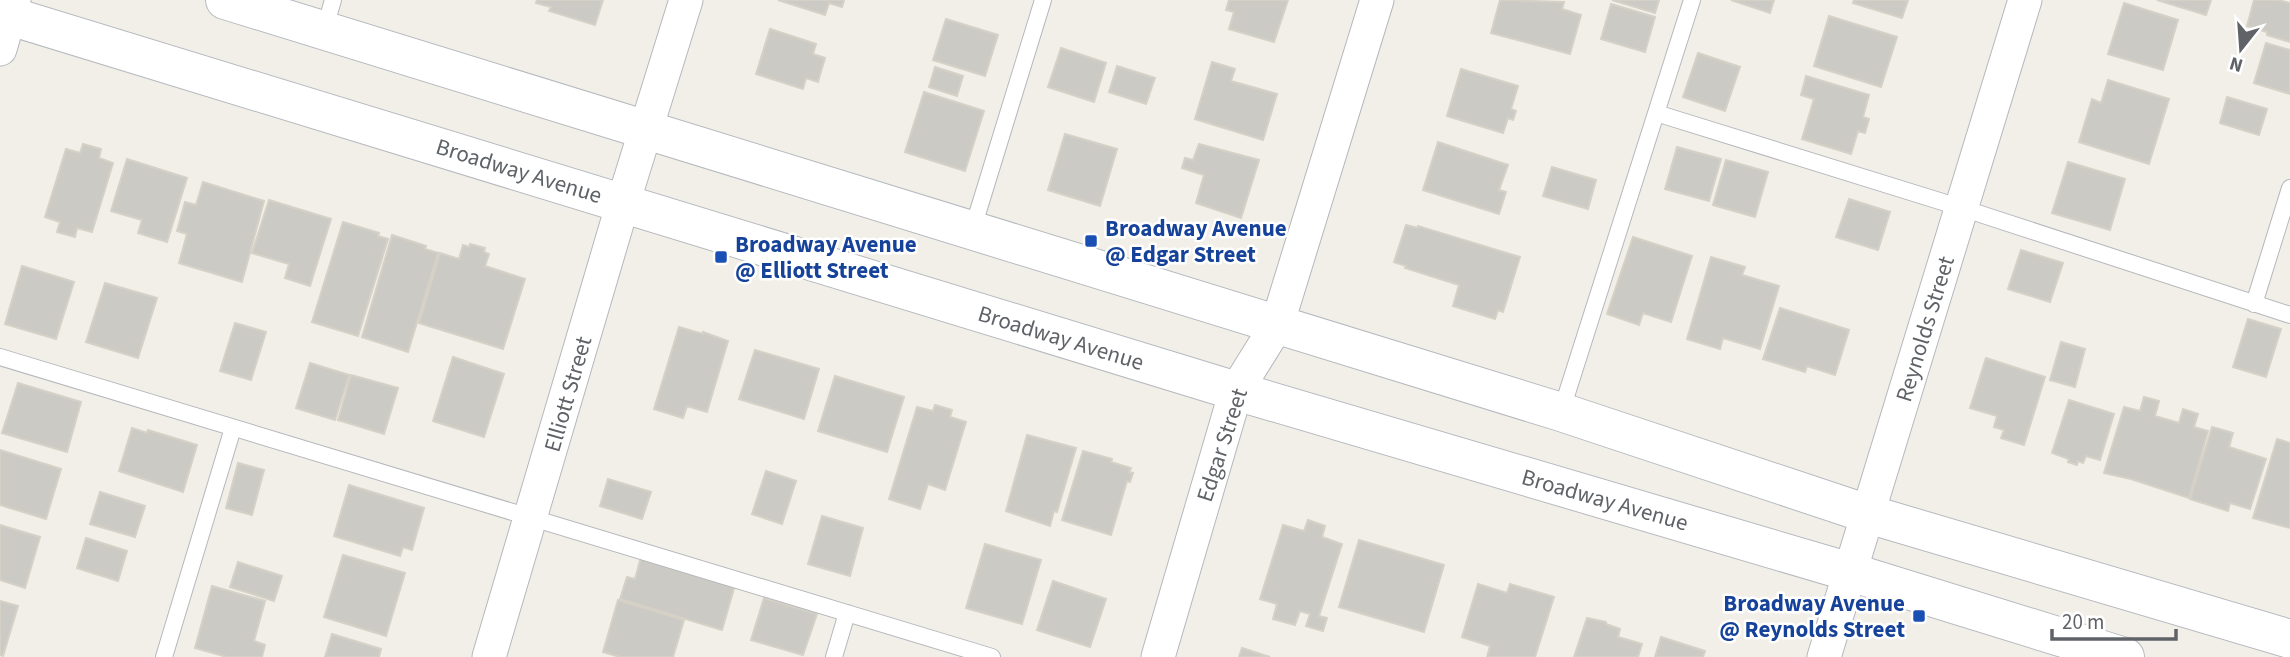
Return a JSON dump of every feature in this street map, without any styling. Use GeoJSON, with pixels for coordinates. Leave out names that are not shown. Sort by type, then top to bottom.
{"type":"FeatureCollection","features":[{"type":"Feature","properties":{"kind":"street"},"geometry":{"type":"LineString","coordinates":[[225,0],[329,15],[646,130],[1561,412],[1868,513],[2290,639]]}},
{"type":"Feature","properties":{"kind":"street","name":"Elliott Street"},"geometry":{"type":"LineString","coordinates":[[489,657],[686,0]]}},
{"type":"Feature","properties":{"kind":"street","name":"Edgar Street"},"geometry":{"type":"LineString","coordinates":[[1158,657],[1236,391],[1277,325],[1377,0]]}},
{"type":"Feature","properties":{"kind":"street","name":"Reynolds Street"},"geometry":{"type":"LineString","coordinates":[[1824,657],[2025,0]]}},
{"type":"Feature","properties":{"kind":"street","name":"Broadway Avenue"},"geometry":{"type":"LineString","coordinates":[[6,19],[623,203],[1236,391],[1850,572],[2125,657]]}},
{"type":"Feature","properties":{"kind":"lane"},"geometry":{"type":"LineString","coordinates":[[972,231],[1043,0]]}},
{"type":"Feature","properties":{"kind":"lane"},"geometry":{"type":"LineString","coordinates":[[1561,412],[1692,0]]}},
{"type":"Feature","properties":{"kind":"lane"},"geometry":{"type":"LineString","coordinates":[[1657,113],[1962,208],[2290,315]]}},
{"type":"Feature","properties":{"kind":"lane"},"geometry":{"type":"LineString","coordinates":[[2254,304],[2290,188]]}},
{"type":"Feature","properties":{"kind":"lane"},"geometry":{"type":"LineString","coordinates":[[0,357],[992,657]]}},
{"type":"Feature","properties":{"kind":"lane"},"geometry":{"type":"LineString","coordinates":[[163,657],[233,428]]}},
{"type":"Feature","properties":{"kind":"lane"},"geometry":{"type":"LineString","coordinates":[[834,657],[847,613]]}},
{"type":"Feature","properties":{"kind":"building"},"geometry":{"type":"Polygon","coordinates":[[[537,0],[603,0],[595,25],[549,11],[551,7],[536,3],[537,0]]]}},
{"type":"Feature","properties":{"kind":"building"},"geometry":{"type":"Polygon","coordinates":[[[778,0],[844,0],[842,7],[829,3],[825,15],[778,0]]]}},
{"type":"Feature","properties":{"kind":"building"},"geometry":{"type":"Polygon","coordinates":[[[1229,0],[1288,0],[1274,42],[1229,29],[1234,12],[1226,10],[1229,0]]]}},
{"type":"Feature","properties":{"kind":"building"},"geometry":{"type":"Polygon","coordinates":[[[1500,0],[1564,2],[1562,9],[1581,15],[1570,54],[1491,33],[1500,0]]]}},
{"type":"Feature","properties":{"kind":"building"},"geometry":{"type":"Polygon","coordinates":[[[1612,0],[1659,0],[1655,13],[1612,0]]]}},
{"type":"Feature","properties":{"kind":"building"},"geometry":{"type":"Polygon","coordinates":[[[1731,0],[1774,0],[1770,13],[1731,0]]]}},
{"type":"Feature","properties":{"kind":"building"},"geometry":{"type":"Polygon","coordinates":[[[1854,0],[1908,0],[1902,18],[1853,3],[1854,0]]]}},
{"type":"Feature","properties":{"kind":"building"},"geometry":{"type":"Polygon","coordinates":[[[2157,0],[2211,0],[2206,15],[2157,0]]]}},
{"type":"Feature","properties":{"kind":"building"},"geometry":{"type":"Polygon","coordinates":[[[2254,0],[2290,3],[2290,42],[2247,26],[2254,0]]]}},
{"type":"Feature","properties":{"kind":"building"},"geometry":{"type":"Polygon","coordinates":[[[2124,3],[2178,20],[2163,70],[2108,54],[2124,3]]]}},
{"type":"Feature","properties":{"kind":"building"},"geometry":{"type":"Polygon","coordinates":[[[1611,4],[1655,17],[1645,52],[1601,39],[1611,4]]]}},
{"type":"Feature","properties":{"kind":"building"},"geometry":{"type":"Polygon","coordinates":[[[1829,16],[1897,37],[1881,87],[1814,66],[1829,16]]]}},
{"type":"Feature","properties":{"kind":"building"},"geometry":{"type":"Polygon","coordinates":[[[946,19],[998,35],[985,76],[933,60],[946,19]]]}},
{"type":"Feature","properties":{"kind":"building"},"geometry":{"type":"Polygon","coordinates":[[[770,29],[816,44],[813,54],[825,58],[818,82],[806,78],[803,89],[756,74],[770,29]]]}},
{"type":"Feature","properties":{"kind":"building"},"geometry":{"type":"Polygon","coordinates":[[[2266,43],[2290,50],[2290,94],[2254,83],[2266,43]]]}},
{"type":"Feature","properties":{"kind":"building"},"geometry":{"type":"Polygon","coordinates":[[[1061,48],[1106,63],[1094,102],[1048,87],[1061,48]]]}},
{"type":"Feature","properties":{"kind":"building"},"geometry":{"type":"Polygon","coordinates":[[[1698,53],[1740,67],[1725,111],[1683,97],[1698,53]]]}},
{"type":"Feature","properties":{"kind":"building"},"geometry":{"type":"Polygon","coordinates":[[[1212,62],[1235,69],[1231,81],[1277,94],[1263,140],[1195,119],[1212,62]]]}},
{"type":"Feature","properties":{"kind":"building"},"geometry":{"type":"Polygon","coordinates":[[[1117,66],[1155,78],[1146,104],[1109,92],[1117,66]]]}},
{"type":"Feature","properties":{"kind":"building"},"geometry":{"type":"Polygon","coordinates":[[[935,67],[963,76],[957,96],[929,87],[935,67]]]}},
{"type":"Feature","properties":{"kind":"building"},"geometry":{"type":"Polygon","coordinates":[[[1461,69],[1518,86],[1511,109],[1516,111],[1513,120],[1508,118],[1503,133],[1447,116],[1461,69]]]}},
{"type":"Feature","properties":{"kind":"building"},"geometry":{"type":"Polygon","coordinates":[[[1806,76],[1869,95],[1863,117],[1869,119],[1865,133],[1858,131],[1851,154],[1802,139],[1814,99],[1801,95],[1806,76]]]}},
{"type":"Feature","properties":{"kind":"building"},"geometry":{"type":"Polygon","coordinates":[[[2108,80],[2169,99],[2149,164],[2079,142],[2092,99],[2101,103],[2108,80]]]}},
{"type":"Feature","properties":{"kind":"building"},"geometry":{"type":"Polygon","coordinates":[[[924,92],[984,111],[965,171],[905,152],[924,92]]]}},
{"type":"Feature","properties":{"kind":"building"},"geometry":{"type":"Polygon","coordinates":[[[2227,97],[2267,109],[2259,135],[2220,123],[2227,97]]]}},
{"type":"Feature","properties":{"kind":"building"},"geometry":{"type":"Polygon","coordinates":[[[1065,134],[1117,149],[1100,206],[1048,190],[1065,134]]]}},
{"type":"Feature","properties":{"kind":"building"},"geometry":{"type":"Polygon","coordinates":[[[1438,142],[1508,165],[1499,190],[1506,192],[1499,214],[1423,190],[1438,142]]]}},
{"type":"Feature","properties":{"kind":"building"},"geometry":{"type":"Polygon","coordinates":[[[83,144],[101,149],[99,158],[113,163],[92,232],[77,228],[75,237],[57,232],[60,222],[45,217],[66,149],[80,153],[83,144]]]}},
{"type":"Feature","properties":{"kind":"building"},"geometry":{"type":"Polygon","coordinates":[[[1199,144],[1259,160],[1241,218],[1196,203],[1204,175],[1182,168],[1185,158],[1193,160],[1199,144]]]}},
{"type":"Feature","properties":{"kind":"building"},"geometry":{"type":"Polygon","coordinates":[[[1677,147],[1721,159],[1709,201],[1665,189],[1677,147]]]}},
{"type":"Feature","properties":{"kind":"building"},"geometry":{"type":"Polygon","coordinates":[[[127,159],[187,178],[167,242],[138,233],[142,220],[111,211],[127,159]]]}},
{"type":"Feature","properties":{"kind":"building"},"geometry":{"type":"Polygon","coordinates":[[[1726,160],[1768,172],[1755,217],[1713,205],[1726,160]]]}},
{"type":"Feature","properties":{"kind":"building"},"geometry":{"type":"Polygon","coordinates":[[[2068,162],[2125,179],[2110,230],[2052,213],[2068,162]]]}},
{"type":"Feature","properties":{"kind":"building"},"geometry":{"type":"Polygon","coordinates":[[[1552,167],[1596,180],[1588,209],[1543,196],[1552,167]]]}},
{"type":"Feature","properties":{"kind":"building"},"geometry":{"type":"Polygon","coordinates":[[[203,182],[264,201],[242,282],[179,263],[187,234],[177,231],[185,202],[196,205],[203,182]]]}},
{"type":"Feature","properties":{"kind":"building"},"geometry":{"type":"Polygon","coordinates":[[[1849,199],[1890,212],[1878,250],[1836,237],[1849,199]]]}},
{"type":"Feature","properties":{"kind":"building"},"geometry":{"type":"Polygon","coordinates":[[[269,200],[331,219],[310,286],[285,278],[289,264],[252,253],[269,200]]]}},
{"type":"Feature","properties":{"kind":"building"},"geometry":{"type":"Polygon","coordinates":[[[343,222],[379,233],[378,236],[388,239],[358,336],[312,322],[343,222]]]}},
{"type":"Feature","properties":{"kind":"building"},"geometry":{"type":"Polygon","coordinates":[[[1406,225],[1418,226],[1520,257],[1503,312],[1498,310],[1495,319],[1453,306],[1459,285],[1394,262],[1406,225]]]}},
{"type":"Feature","properties":{"kind":"building"},"geometry":{"type":"Polygon","coordinates":[[[392,235],[426,246],[425,249],[438,253],[408,352],[362,337],[392,235]]]}},
{"type":"Feature","properties":{"kind":"building"},"geometry":{"type":"Polygon","coordinates":[[[1633,237],[1692,256],[1671,322],[1643,313],[1639,325],[1607,314],[1633,237]]]}},
{"type":"Feature","properties":{"kind":"building"},"geometry":{"type":"Polygon","coordinates":[[[470,244],[485,248],[484,252],[489,254],[485,266],[525,279],[503,349],[419,323],[440,253],[459,259],[463,245],[469,247],[470,244]]]}},
{"type":"Feature","properties":{"kind":"building"},"geometry":{"type":"Polygon","coordinates":[[[2021,250],[2063,263],[2050,302],[2008,289],[2021,250]]]}},
{"type":"Feature","properties":{"kind":"building"},"geometry":{"type":"Polygon","coordinates":[[[1711,257],[1745,267],[1742,275],[1779,286],[1760,349],[1723,338],[1720,349],[1687,339],[1711,257]]]}},
{"type":"Feature","properties":{"kind":"building"},"geometry":{"type":"Polygon","coordinates":[[[22,266],[74,282],[56,339],[5,324],[22,266]]]}},
{"type":"Feature","properties":{"kind":"building"},"geometry":{"type":"Polygon","coordinates":[[[105,283],[157,298],[138,358],[86,342],[105,283]]]}},
{"type":"Feature","properties":{"kind":"building"},"geometry":{"type":"Polygon","coordinates":[[[1780,308],[1849,330],[1835,375],[1807,366],[1805,372],[1763,359],[1780,308]]]}},
{"type":"Feature","properties":{"kind":"building"},"geometry":{"type":"Polygon","coordinates":[[[2248,319],[2281,329],[2266,377],[2233,367],[2248,319]]]}},
{"type":"Feature","properties":{"kind":"building"},"geometry":{"type":"Polygon","coordinates":[[[235,323],[266,332],[251,380],[220,371],[235,323]]]}},
{"type":"Feature","properties":{"kind":"building"},"geometry":{"type":"Polygon","coordinates":[[[679,327],[728,341],[707,412],[687,406],[683,418],[654,409],[679,327]]]}},
{"type":"Feature","properties":{"kind":"building"},"geometry":{"type":"Polygon","coordinates":[[[2061,342],[2085,349],[2075,387],[2050,380],[2061,342]]]}},
{"type":"Feature","properties":{"kind":"building"},"geometry":{"type":"Polygon","coordinates":[[[755,350],[819,369],[804,419],[739,399],[755,350]]]}},
{"type":"Feature","properties":{"kind":"building"},"geometry":{"type":"Polygon","coordinates":[[[453,357],[504,374],[484,437],[433,421],[453,357]]]}},
{"type":"Feature","properties":{"kind":"building"},"geometry":{"type":"Polygon","coordinates":[[[1986,358],[2045,377],[2024,445],[2001,438],[2004,430],[1994,427],[1997,416],[1970,408],[1986,358]]]}},
{"type":"Feature","properties":{"kind":"building"},"geometry":{"type":"Polygon","coordinates":[[[310,363],[349,375],[335,420],[296,408],[310,363]]]}},
{"type":"Feature","properties":{"kind":"building"},"geometry":{"type":"Polygon","coordinates":[[[351,375],[398,388],[384,434],[338,420],[351,375]]]}},
{"type":"Feature","properties":{"kind":"building"},"geometry":{"type":"Polygon","coordinates":[[[835,376],[904,397],[887,452],[818,431],[835,376]]]}},
{"type":"Feature","properties":{"kind":"building"},"geometry":{"type":"Polygon","coordinates":[[[18,383],[81,402],[67,452],[2,433],[18,383]]]}},
{"type":"Feature","properties":{"kind":"building"},"geometry":{"type":"Polygon","coordinates":[[[2144,397],[2159,401],[2155,416],[2179,423],[2183,409],[2198,414],[2194,427],[2208,431],[2189,498],[2104,473],[2124,407],[2140,411],[2144,397]]]}},
{"type":"Feature","properties":{"kind":"building"},"geometry":{"type":"Polygon","coordinates":[[[2069,400],[2114,414],[2100,460],[2086,456],[2083,463],[2078,461],[2077,465],[2052,453],[2069,400]]]}},
{"type":"Feature","properties":{"kind":"building"},"geometry":{"type":"Polygon","coordinates":[[[935,405],[952,410],[950,417],[966,422],[945,490],[928,484],[920,509],[889,499],[917,407],[933,411],[935,405]]]}},
{"type":"Feature","properties":{"kind":"building"},"geometry":{"type":"Polygon","coordinates":[[[2212,427],[2233,433],[2229,447],[2266,459],[2250,509],[2230,503],[2228,511],[2190,499],[2212,427]]]}},
{"type":"Feature","properties":{"kind":"building"},"geometry":{"type":"Polygon","coordinates":[[[132,428],[147,433],[148,430],[197,445],[183,492],[119,471],[132,428]]]}},
{"type":"Feature","properties":{"kind":"building"},"geometry":{"type":"Polygon","coordinates":[[[1027,435],[1076,448],[1057,512],[1054,511],[1050,526],[1006,511],[1027,435]]]}},
{"type":"Feature","properties":{"kind":"building"},"geometry":{"type":"Polygon","coordinates":[[[2277,439],[2290,443],[2290,528],[2253,518],[2277,439]]]}},
{"type":"Feature","properties":{"kind":"building"},"geometry":{"type":"Polygon","coordinates":[[[0,450],[61,469],[46,519],[0,505],[0,450]]]}},
{"type":"Feature","properties":{"kind":"building"},"geometry":{"type":"Polygon","coordinates":[[[1083,451],[1112,459],[1111,462],[1131,468],[1129,472],[1133,473],[1130,482],[1127,481],[1111,535],[1062,520],[1083,451]]]}},
{"type":"Feature","properties":{"kind":"building"},"geometry":{"type":"Polygon","coordinates":[[[238,463],[264,470],[252,515],[226,508],[238,463]]]}},
{"type":"Feature","properties":{"kind":"building"},"geometry":{"type":"Polygon","coordinates":[[[766,471],[796,481],[782,524],[752,514],[766,471]]]}},
{"type":"Feature","properties":{"kind":"building"},"geometry":{"type":"Polygon","coordinates":[[[608,479],[651,492],[642,519],[600,506],[608,479]]]}},
{"type":"Feature","properties":{"kind":"building"},"geometry":{"type":"Polygon","coordinates":[[[349,485],[424,508],[412,550],[403,547],[400,556],[334,536],[349,485]]]}},
{"type":"Feature","properties":{"kind":"building"},"geometry":{"type":"Polygon","coordinates":[[[100,492],[145,506],[135,537],[90,524],[100,492]]]}},
{"type":"Feature","properties":{"kind":"building"},"geometry":{"type":"Polygon","coordinates":[[[822,516],[863,528],[850,576],[808,564],[822,516]]]}},
{"type":"Feature","properties":{"kind":"building"},"geometry":{"type":"Polygon","coordinates":[[[1308,520],[1325,526],[1322,537],[1342,544],[1319,616],[1327,618],[1323,631],[1306,626],[1310,614],[1300,611],[1295,625],[1273,619],[1277,604],[1260,599],[1283,525],[1304,531],[1308,520]]]}},
{"type":"Feature","properties":{"kind":"building"},"geometry":{"type":"Polygon","coordinates":[[[0,525],[40,537],[25,588],[0,580],[0,525]]]}},
{"type":"Feature","properties":{"kind":"building"},"geometry":{"type":"Polygon","coordinates":[[[86,538],[127,551],[118,581],[77,568],[86,538]]]}},
{"type":"Feature","properties":{"kind":"building"},"geometry":{"type":"Polygon","coordinates":[[[1359,540],[1444,565],[1424,632],[1339,607],[1359,540]]]}},
{"type":"Feature","properties":{"kind":"building"},"geometry":{"type":"Polygon","coordinates":[[[985,544],[1041,560],[1022,624],[966,608],[985,544]]]}},
{"type":"Feature","properties":{"kind":"building"},"geometry":{"type":"Polygon","coordinates":[[[343,555],[405,573],[386,636],[324,617],[343,555]]]}},
{"type":"Feature","properties":{"kind":"building"},"geometry":{"type":"Polygon","coordinates":[[[641,557],[735,585],[722,630],[620,599],[627,577],[635,579],[641,557]]]}},
{"type":"Feature","properties":{"kind":"building"},"geometry":{"type":"Polygon","coordinates":[[[238,562],[282,576],[274,601],[230,587],[238,562]]]}},
{"type":"Feature","properties":{"kind":"building"},"geometry":{"type":"Polygon","coordinates":[[[1053,581],[1106,599],[1090,647],[1037,630],[1053,581]]]}},
{"type":"Feature","properties":{"kind":"building"},"geometry":{"type":"Polygon","coordinates":[[[1478,584],[1507,593],[1510,584],[1554,597],[1535,657],[1487,657],[1490,646],[1462,637],[1478,584]]]}},
{"type":"Feature","properties":{"kind":"building"},"geometry":{"type":"Polygon","coordinates":[[[212,586],[265,601],[254,641],[265,645],[262,657],[227,657],[195,648],[212,586]]]}},
{"type":"Feature","properties":{"kind":"building"},"geometry":{"type":"Polygon","coordinates":[[[764,598],[817,614],[803,655],[751,640],[764,598]]]}},
{"type":"Feature","properties":{"kind":"building"},"geometry":{"type":"Polygon","coordinates":[[[618,600],[684,620],[673,657],[620,657],[603,652],[618,600]]]}},
{"type":"Feature","properties":{"kind":"building"},"geometry":{"type":"Polygon","coordinates":[[[0,601],[18,606],[3,656],[0,655],[0,601]]]}},
{"type":"Feature","properties":{"kind":"building"},"geometry":{"type":"Polygon","coordinates":[[[1587,618],[1606,622],[1620,629],[1618,637],[1642,644],[1638,657],[1574,657],[1587,618]]]}},
{"type":"Feature","properties":{"kind":"building"},"geometry":{"type":"Polygon","coordinates":[[[332,634],[381,649],[379,657],[325,657],[332,634]]]}},
{"type":"Feature","properties":{"kind":"building"},"geometry":{"type":"Polygon","coordinates":[[[1661,637],[1705,651],[1703,657],[1655,657],[1661,637]]]}},
{"type":"Feature","properties":{"kind":"building"},"geometry":{"type":"Polygon","coordinates":[[[1242,648],[1270,657],[1239,657],[1242,648]]]}},
{"type":"Feature","properties":{"kind":"place","name":"Broadway Avenue @ Edgar Street"},"geometry":{"type":"Point","coordinates":[1091,241]}},
{"type":"Feature","properties":{"kind":"place","name":"Broadway Avenue @ Elliott Street"},"geometry":{"type":"Point","coordinates":[721,257]}},
{"type":"Feature","properties":{"kind":"place","name":"Broadway Avenue @ Reynolds Street"},"geometry":{"type":"Point","coordinates":[1919,616]}}]}
